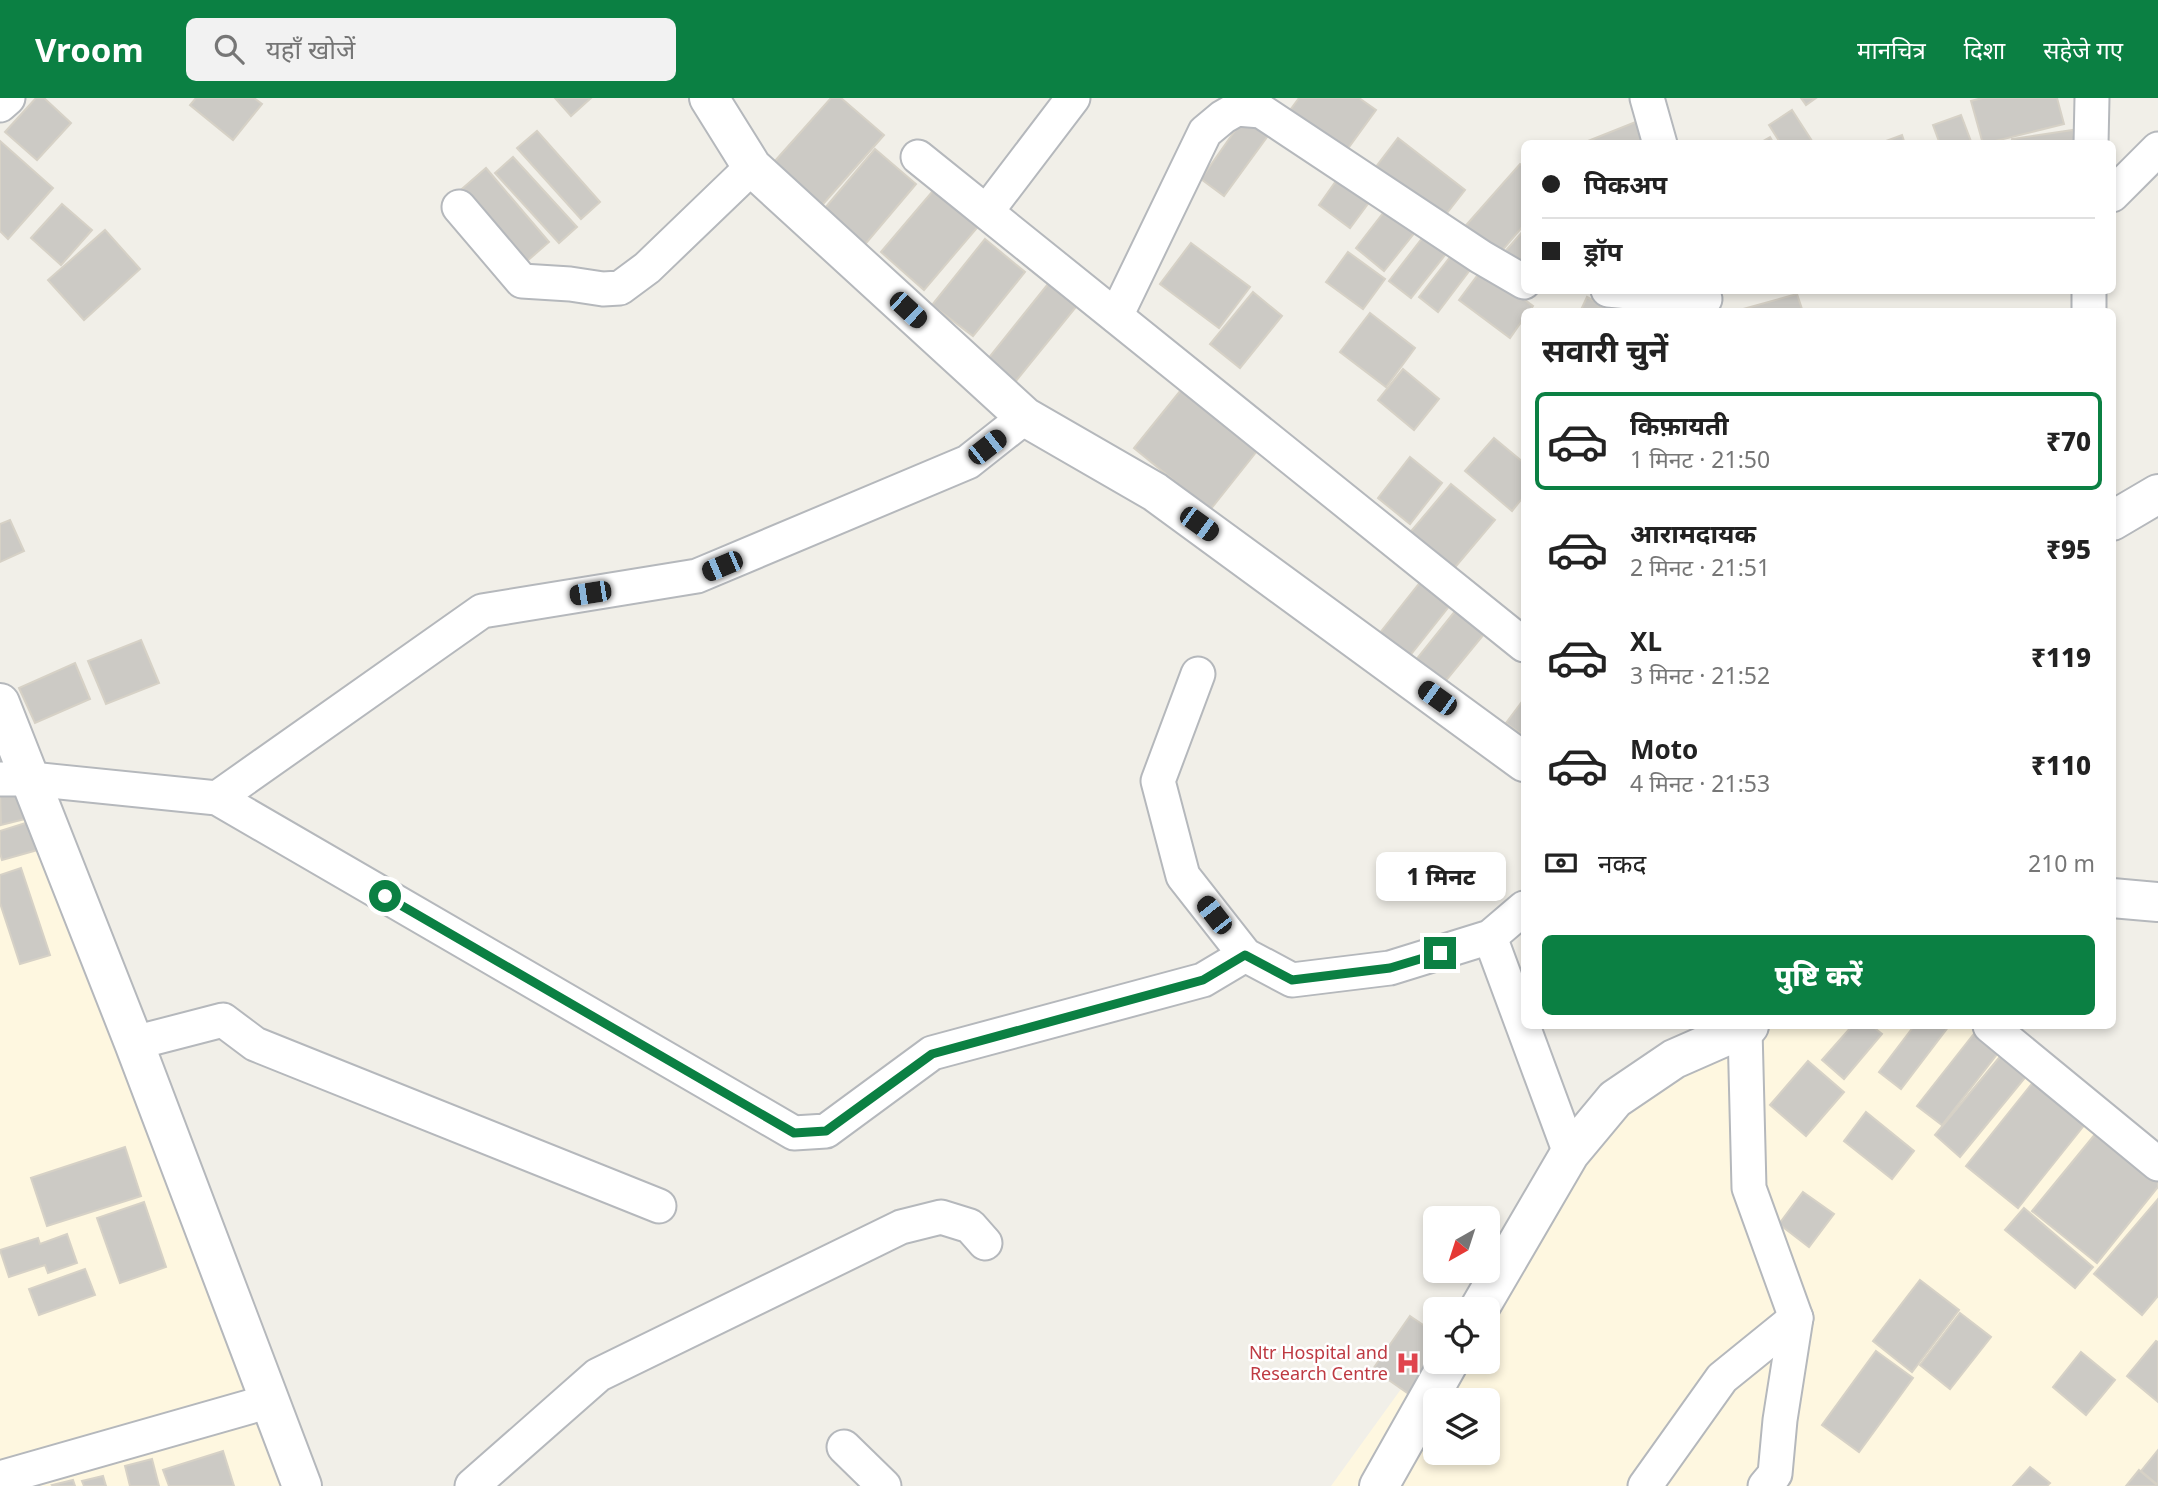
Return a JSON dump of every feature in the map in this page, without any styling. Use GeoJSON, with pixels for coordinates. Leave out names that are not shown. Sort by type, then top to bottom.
{"type":"FeatureCollection","features":[{"type":"Feature","properties":{"kind":"street"},"geometry":{"type":"LineString","coordinates":[[0,105],[8,98]]}},
{"type":"Feature","properties":{"kind":"street"},"geometry":{"type":"LineString","coordinates":[[709,98],[752,167],[1026,417],[1156,492],[1521,760]]}},
{"type":"Feature","properties":{"kind":"street"},"geometry":{"type":"LineString","coordinates":[[987,211],[1073,98]]}},
{"type":"Feature","properties":{"kind":"street"},"geometry":{"type":"LineString","coordinates":[[1647,98],[1659,140]]}},
{"type":"Feature","properties":{"kind":"street"},"geometry":{"type":"LineString","coordinates":[[2091,140],[2092,98]]}},
{"type":"Feature","properties":{"kind":"street"},"geometry":{"type":"LineString","coordinates":[[1116,316],[1205,132],[1237,109],[1261,111],[1481,257],[1521,280]]}},
{"type":"Feature","properties":{"kind":"street"},"geometry":{"type":"LineString","coordinates":[[2116,191],[2158,149]]}},
{"type":"Feature","properties":{"kind":"street"},"geometry":{"type":"LineString","coordinates":[[918,157],[1521,643]]}},
{"type":"Feature","properties":{"kind":"street"},"geometry":{"type":"LineString","coordinates":[[458,207],[522,281],[603,289],[620,288],[647,268],[752,167]]}},
{"type":"Feature","properties":{"kind":"street"},"geometry":{"type":"LineString","coordinates":[[1647,294],[1705,300]]}},
{"type":"Feature","properties":{"kind":"street"},"geometry":{"type":"LineString","coordinates":[[217,799],[482,611],[697,576],[968,462],[1026,417]]}},
{"type":"Feature","properties":{"kind":"street"},"geometry":{"type":"LineString","coordinates":[[2116,519],[2158,494]]}},
{"type":"Feature","properties":{"kind":"street"},"geometry":{"type":"LineString","coordinates":[[1198,674],[1158,781],[1183,876],[1245,955],[1292,980],[1390,968],[1490,937],[1521,911]]}},
{"type":"Feature","properties":{"kind":"street"},"geometry":{"type":"LineString","coordinates":[[0,704],[16,779],[134,1043],[302,1486]]}},
{"type":"Feature","properties":{"kind":"street"},"geometry":{"type":"LineString","coordinates":[[16,779],[217,799],[794,1133],[826,1131],[932,1054],[1203,980],[1245,955]]}},
{"type":"Feature","properties":{"kind":"street"},"geometry":{"type":"LineString","coordinates":[[2116,898],[2158,902]]}},
{"type":"Feature","properties":{"kind":"street"},"geometry":{"type":"LineString","coordinates":[[1490,937],[1521,1021]]}},
{"type":"Feature","properties":{"kind":"street"},"geometry":{"type":"LineString","coordinates":[[134,1043],[223,1020],[255,1044],[659,1206]]}},
{"type":"Feature","properties":{"kind":"street"},"geometry":{"type":"LineString","coordinates":[[1524,1029],[1570,1153]]}},
{"type":"Feature","properties":{"kind":"street"},"geometry":{"type":"LineString","coordinates":[[1486,1297],[1570,1153],[1615,1099],[1674,1059],[1742,1029]]}},
{"type":"Feature","properties":{"kind":"street"},"geometry":{"type":"LineString","coordinates":[[1747,1029],[1749,1188],[1796,1318],[1780,1420],[1777,1482]]}},
{"type":"Feature","properties":{"kind":"street"},"geometry":{"type":"LineString","coordinates":[[1994,1029],[2158,1164]]}},
{"type":"Feature","properties":{"kind":"street"},"geometry":{"type":"LineString","coordinates":[[472,1486],[598,1375],[901,1227],[941,1217],[971,1226],[985,1243]]}},
{"type":"Feature","properties":{"kind":"street"},"geometry":{"type":"LineString","coordinates":[[1645,1486],[1722,1378],[1796,1318]]}},
{"type":"Feature","properties":{"kind":"street"},"geometry":{"type":"LineString","coordinates":[[1379,1486],[1442,1374]]}},
{"type":"Feature","properties":{"kind":"street"},"geometry":{"type":"LineString","coordinates":[[0,1478],[270,1401]]}},
{"type":"Feature","properties":{"kind":"street"},"geometry":{"type":"LineString","coordinates":[[844,1447],[884,1486]]}},
{"type":"Feature","properties":{"kind":"shaded area"},"geometry":{"type":"Polygon","coordinates":[[[0,753],[319,1486],[0,1486],[0,753]]]}},
{"type":"Feature","properties":{"kind":"shaded area"},"geometry":{"type":"Polygon","coordinates":[[[1709,1029],[1989,1029],[2158,1166],[2158,1486],[1331,1486],[1423,1359],[1423,1374],[1500,1374],[1500,1297],[1468,1297],[1478,1283],[1500,1283],[1500,1252],[1574,1150],[1709,1029]]]}},
{"type":"Feature","properties":{"kind":"building"},"geometry":{"type":"Polygon","coordinates":[[[36,98],[44,98],[71,123],[37,160],[5,132],[36,98]]]}},
{"type":"Feature","properties":{"kind":"building"},"geometry":{"type":"Polygon","coordinates":[[[196,98],[254,98],[262,104],[233,140],[190,105],[196,98]]]}},
{"type":"Feature","properties":{"kind":"building"},"geometry":{"type":"Polygon","coordinates":[[[555,98],[591,98],[571,116],[555,98]]]}},
{"type":"Feature","properties":{"kind":"building"},"geometry":{"type":"Polygon","coordinates":[[[831,98],[841,98],[884,135],[816,212],[767,170],[831,98]]]}},
{"type":"Feature","properties":{"kind":"building"},"geometry":{"type":"Polygon","coordinates":[[[1299,98],[1359,98],[1376,110],[1341,158],[1285,117],[1299,98]]]}},
{"type":"Feature","properties":{"kind":"building"},"geometry":{"type":"Polygon","coordinates":[[[1801,98],[1816,98],[1806,105],[1801,98]]]}},
{"type":"Feature","properties":{"kind":"building"},"geometry":{"type":"Polygon","coordinates":[[[1982,98],[2057,98],[2064,124],[1999,140],[1982,140],[1971,101],[1982,98]]]}},
{"type":"Feature","properties":{"kind":"building"},"geometry":{"type":"Polygon","coordinates":[[[1792,110],[1811,140],[1778,140],[1769,125],[1792,110]]]}},
{"type":"Feature","properties":{"kind":"building"},"geometry":{"type":"Polygon","coordinates":[[[1246,115],[1270,133],[1224,196],[1201,179],[1246,115]]]}},
{"type":"Feature","properties":{"kind":"building"},"geometry":{"type":"Polygon","coordinates":[[[1961,115],[1970,140],[1939,140],[1933,125],[1961,115]]]}},
{"type":"Feature","properties":{"kind":"building"},"geometry":{"type":"Polygon","coordinates":[[[1638,121],[1646,140],[1590,140],[1638,121]]]}},
{"type":"Feature","properties":{"kind":"building"},"geometry":{"type":"Polygon","coordinates":[[[2073,130],[2074,140],[2012,140],[2073,130]]]}},
{"type":"Feature","properties":{"kind":"building"},"geometry":{"type":"Polygon","coordinates":[[[537,131],[600,202],[581,219],[517,148],[537,131]]]}},
{"type":"Feature","properties":{"kind":"building"},"geometry":{"type":"Polygon","coordinates":[[[1902,135],[1904,140],[1889,140],[1902,135]]]}},
{"type":"Feature","properties":{"kind":"building"},"geometry":{"type":"Polygon","coordinates":[[[1398,138],[1465,190],[1439,223],[1372,172],[1398,138]]]}},
{"type":"Feature","properties":{"kind":"building"},"geometry":{"type":"Polygon","coordinates":[[[0,141],[53,188],[8,239],[0,231],[0,141]]]}},
{"type":"Feature","properties":{"kind":"building"},"geometry":{"type":"Polygon","coordinates":[[[875,149],[916,184],[861,249],[820,214],[875,149]]]}},
{"type":"Feature","properties":{"kind":"building"},"geometry":{"type":"Polygon","coordinates":[[[513,157],[577,227],[559,243],[495,173],[513,157]]]}},
{"type":"Feature","properties":{"kind":"building"},"geometry":{"type":"Polygon","coordinates":[[[1521,165],[1521,228],[1494,260],[1461,231],[1521,165]]]}},
{"type":"Feature","properties":{"kind":"building"},"geometry":{"type":"Polygon","coordinates":[[[486,168],[549,242],[519,268],[456,194],[486,168]]]}},
{"type":"Feature","properties":{"kind":"building"},"geometry":{"type":"Polygon","coordinates":[[[1341,174],[1373,197],[1350,228],[1319,205],[1341,174]]]}},
{"type":"Feature","properties":{"kind":"building"},"geometry":{"type":"Polygon","coordinates":[[[938,185],[981,223],[924,290],[881,252],[938,185]]]}},
{"type":"Feature","properties":{"kind":"building"},"geometry":{"type":"Polygon","coordinates":[[[1391,203],[1420,226],[1384,271],[1356,248],[1391,203]]]}},
{"type":"Feature","properties":{"kind":"building"},"geometry":{"type":"Polygon","coordinates":[[[62,204],[92,230],[61,265],[31,238],[62,204]]]}},
{"type":"Feature","properties":{"kind":"building"},"geometry":{"type":"Polygon","coordinates":[[[105,230],[140,269],[84,320],[48,280],[105,230]]]}},
{"type":"Feature","properties":{"kind":"building"},"geometry":{"type":"Polygon","coordinates":[[[1427,232],[1449,250],[1411,298],[1389,281],[1427,232]]]}},
{"type":"Feature","properties":{"kind":"building"},"geometry":{"type":"Polygon","coordinates":[[[1521,233],[1521,272],[1502,255],[1521,233]]]}},
{"type":"Feature","properties":{"kind":"building"},"geometry":{"type":"Polygon","coordinates":[[[985,239],[1025,272],[973,336],[932,305],[985,239]]]}},
{"type":"Feature","properties":{"kind":"building"},"geometry":{"type":"Polygon","coordinates":[[[1191,243],[1250,287],[1219,328],[1160,284],[1191,243]]]}},
{"type":"Feature","properties":{"kind":"building"},"geometry":{"type":"Polygon","coordinates":[[[1348,252],[1385,279],[1363,309],[1326,282],[1348,252]]]}},
{"type":"Feature","properties":{"kind":"building"},"geometry":{"type":"Polygon","coordinates":[[[1454,252],[1473,266],[1438,312],[1419,297],[1454,252]]]}},
{"type":"Feature","properties":{"kind":"building"},"geometry":{"type":"Polygon","coordinates":[[[1483,268],[1533,306],[1521,308],[1521,322],[1510,338],[1459,300],[1483,268]]]}},
{"type":"Feature","properties":{"kind":"building"},"geometry":{"type":"Polygon","coordinates":[[[1048,284],[1076,307],[1011,387],[983,365],[1048,284]]]}},
{"type":"Feature","properties":{"kind":"building"},"geometry":{"type":"Polygon","coordinates":[[[1253,292],[1282,316],[1240,368],[1210,344],[1253,292]]]}},
{"type":"Feature","properties":{"kind":"building"},"geometry":{"type":"Polygon","coordinates":[[[1797,294],[1802,308],[1747,308],[1797,294]]]}},
{"type":"Feature","properties":{"kind":"building"},"geometry":{"type":"Polygon","coordinates":[[[1587,297],[1608,308],[1582,308],[1587,297]]]}},
{"type":"Feature","properties":{"kind":"building"},"geometry":{"type":"Polygon","coordinates":[[[1370,313],[1415,348],[1386,387],[1340,352],[1370,313]]]}},
{"type":"Feature","properties":{"kind":"building"},"geometry":{"type":"Polygon","coordinates":[[[1403,369],[1439,399],[1414,430],[1378,400],[1403,369]]]}},
{"type":"Feature","properties":{"kind":"building"},"geometry":{"type":"Polygon","coordinates":[[[1181,390],[1257,451],[1210,510],[1134,448],[1181,390]]]}},
{"type":"Feature","properties":{"kind":"building"},"geometry":{"type":"Polygon","coordinates":[[[1494,438],[1521,460],[1521,500],[1512,511],[1465,471],[1494,438]]]}},
{"type":"Feature","properties":{"kind":"building"},"geometry":{"type":"Polygon","coordinates":[[[1410,457],[1442,483],[1410,524],[1378,498],[1410,457]]]}},
{"type":"Feature","properties":{"kind":"building"},"geometry":{"type":"Polygon","coordinates":[[[1451,484],[1495,520],[1451,572],[1408,535],[1451,484]]]}},
{"type":"Feature","properties":{"kind":"building"},"geometry":{"type":"Polygon","coordinates":[[[10,520],[24,551],[0,562],[0,524],[10,520]]]}},
{"type":"Feature","properties":{"kind":"building"},"geometry":{"type":"Polygon","coordinates":[[[1422,580],[1451,604],[1408,658],[1379,634],[1422,580]]]}},
{"type":"Feature","properties":{"kind":"building"},"geometry":{"type":"Polygon","coordinates":[[[1456,610],[1485,633],[1443,684],[1415,661],[1456,610]]]}},
{"type":"Feature","properties":{"kind":"building"},"geometry":{"type":"Polygon","coordinates":[[[141,640],[159,683],[106,704],[88,661],[141,640]]]}},
{"type":"Feature","properties":{"kind":"building"},"geometry":{"type":"Polygon","coordinates":[[[75,663],[90,699],[35,723],[19,688],[75,663]]]}},
{"type":"Feature","properties":{"kind":"building"},"geometry":{"type":"Polygon","coordinates":[[[1521,703],[1521,734],[1506,723],[1521,703]]]}},
{"type":"Feature","properties":{"kind":"building"},"geometry":{"type":"Polygon","coordinates":[[[24,786],[33,817],[1,825],[0,792],[24,786]]]}},
{"type":"Feature","properties":{"kind":"building"},"geometry":{"type":"Polygon","coordinates":[[[32,821],[41,849],[2,860],[0,831],[32,821]]]}},
{"type":"Feature","properties":{"kind":"building"},"geometry":{"type":"Polygon","coordinates":[[[21,868],[50,955],[20,964],[0,903],[0,875],[21,868]]]}},
{"type":"Feature","properties":{"kind":"building"},"geometry":{"type":"Polygon","coordinates":[[[1849,1029],[1876,1029],[1882,1034],[1844,1079],[1822,1060],[1849,1029]]]}},
{"type":"Feature","properties":{"kind":"building"},"geometry":{"type":"Polygon","coordinates":[[[1912,1029],[1947,1029],[1901,1089],[1879,1072],[1912,1029]]]}},
{"type":"Feature","properties":{"kind":"building"},"geometry":{"type":"Polygon","coordinates":[[[1978,1029],[1984,1029],[2005,1044],[1942,1125],[1917,1106],[1978,1029]]]}},
{"type":"Feature","properties":{"kind":"building"},"geometry":{"type":"Polygon","coordinates":[[[2008,1047],[2033,1068],[1960,1157],[1935,1135],[2008,1047]]]}},
{"type":"Feature","properties":{"kind":"building"},"geometry":{"type":"Polygon","coordinates":[[[1808,1061],[1844,1092],[1806,1136],[1770,1105],[1808,1061]]]}},
{"type":"Feature","properties":{"kind":"building"},"geometry":{"type":"Polygon","coordinates":[[[2038,1076],[2090,1118],[2018,1208],[1966,1166],[2038,1076]]]}},
{"type":"Feature","properties":{"kind":"building"},"geometry":{"type":"Polygon","coordinates":[[[1866,1112],[1914,1151],[1892,1179],[1844,1141],[1866,1112]]]}},
{"type":"Feature","properties":{"kind":"building"},"geometry":{"type":"Polygon","coordinates":[[[2101,1127],[2158,1173],[2158,1187],[2097,1263],[2032,1211],[2101,1127]]]}},
{"type":"Feature","properties":{"kind":"building"},"geometry":{"type":"Polygon","coordinates":[[[125,1147],[141,1196],[47,1226],[31,1178],[125,1147]]]}},
{"type":"Feature","properties":{"kind":"building"},"geometry":{"type":"Polygon","coordinates":[[[1803,1192],[1834,1214],[1809,1247],[1779,1224],[1803,1192]]]}},
{"type":"Feature","properties":{"kind":"building"},"geometry":{"type":"Polygon","coordinates":[[[2158,1199],[2158,1296],[2142,1315],[2094,1274],[2158,1199]]]}},
{"type":"Feature","properties":{"kind":"building"},"geometry":{"type":"Polygon","coordinates":[[[144,1202],[166,1267],[120,1283],[97,1218],[144,1202]]]}},
{"type":"Feature","properties":{"kind":"building"},"geometry":{"type":"Polygon","coordinates":[[[2024,1208],[2093,1267],[2075,1288],[2005,1230],[2024,1208]]]}},
{"type":"Feature","properties":{"kind":"building"},"geometry":{"type":"Polygon","coordinates":[[[67,1234],[77,1263],[48,1273],[45,1265],[9,1277],[0,1250],[38,1238],[40,1244],[67,1234]]]}},
{"type":"Feature","properties":{"kind":"building"},"geometry":{"type":"Polygon","coordinates":[[[85,1269],[95,1295],[39,1315],[29,1289],[85,1269]]]}},
{"type":"Feature","properties":{"kind":"building"},"geometry":{"type":"Polygon","coordinates":[[[1920,1280],[1959,1310],[1912,1372],[1873,1341],[1920,1280]]]}},
{"type":"Feature","properties":{"kind":"building"},"geometry":{"type":"Polygon","coordinates":[[[1960,1313],[1991,1337],[1950,1389],[1920,1365],[1960,1313]]]}},
{"type":"Feature","properties":{"kind":"building"},"geometry":{"type":"Polygon","coordinates":[[[1410,1316],[1423,1325],[1423,1374],[1429,1374],[1416,1399],[1373,1369],[1410,1316]]]}},
{"type":"Feature","properties":{"kind":"building"},"geometry":{"type":"Polygon","coordinates":[[[2156,1341],[2158,1342],[2158,1402],[2127,1376],[2156,1341]]]}},
{"type":"Feature","properties":{"kind":"building"},"geometry":{"type":"Polygon","coordinates":[[[1876,1351],[1913,1378],[1859,1452],[1822,1425],[1876,1351]]]}},
{"type":"Feature","properties":{"kind":"building"},"geometry":{"type":"Polygon","coordinates":[[[2081,1352],[2115,1380],[2086,1415],[2053,1387],[2081,1352]]]}},
{"type":"Feature","properties":{"kind":"building"},"geometry":{"type":"Polygon","coordinates":[[[2158,1450],[2158,1485],[2141,1471],[2158,1450]]]}},
{"type":"Feature","properties":{"kind":"building"},"geometry":{"type":"Polygon","coordinates":[[[223,1451],[234,1486],[169,1486],[163,1470],[223,1451]]]}},
{"type":"Feature","properties":{"kind":"building"},"geometry":{"type":"Polygon","coordinates":[[[152,1459],[159,1486],[130,1486],[125,1466],[152,1459]]]}},
{"type":"Feature","properties":{"kind":"building"},"geometry":{"type":"Polygon","coordinates":[[[2030,1467],[2050,1483],[2047,1486],[2013,1486],[2030,1467]]]}},
{"type":"Feature","properties":{"kind":"building"},"geometry":{"type":"Polygon","coordinates":[[[2139,1470],[2158,1486],[2126,1486],[2139,1470]]]}},
{"type":"Feature","properties":{"kind":"building"},"geometry":{"type":"Polygon","coordinates":[[[103,1476],[106,1486],[84,1486],[82,1481],[103,1476]]]}},
{"type":"Feature","properties":{"kind":"building"},"geometry":{"type":"Polygon","coordinates":[[[73,1480],[75,1486],[52,1485],[73,1480]]]}},
{"type":"Feature","properties":{"kind":"place","name":"Ntr Hospital and Research Centre"},"geometry":{"type":"Point","coordinates":[1408,1363]}},
{"type":"Feature","properties":{"kind":"route"},"geometry":{"type":"LineString","coordinates":[[385,896],[794,1133],[826,1131],[932,1054],[1203,980],[1245,955],[1292,980],[1390,968],[1440,953]]}}]}
